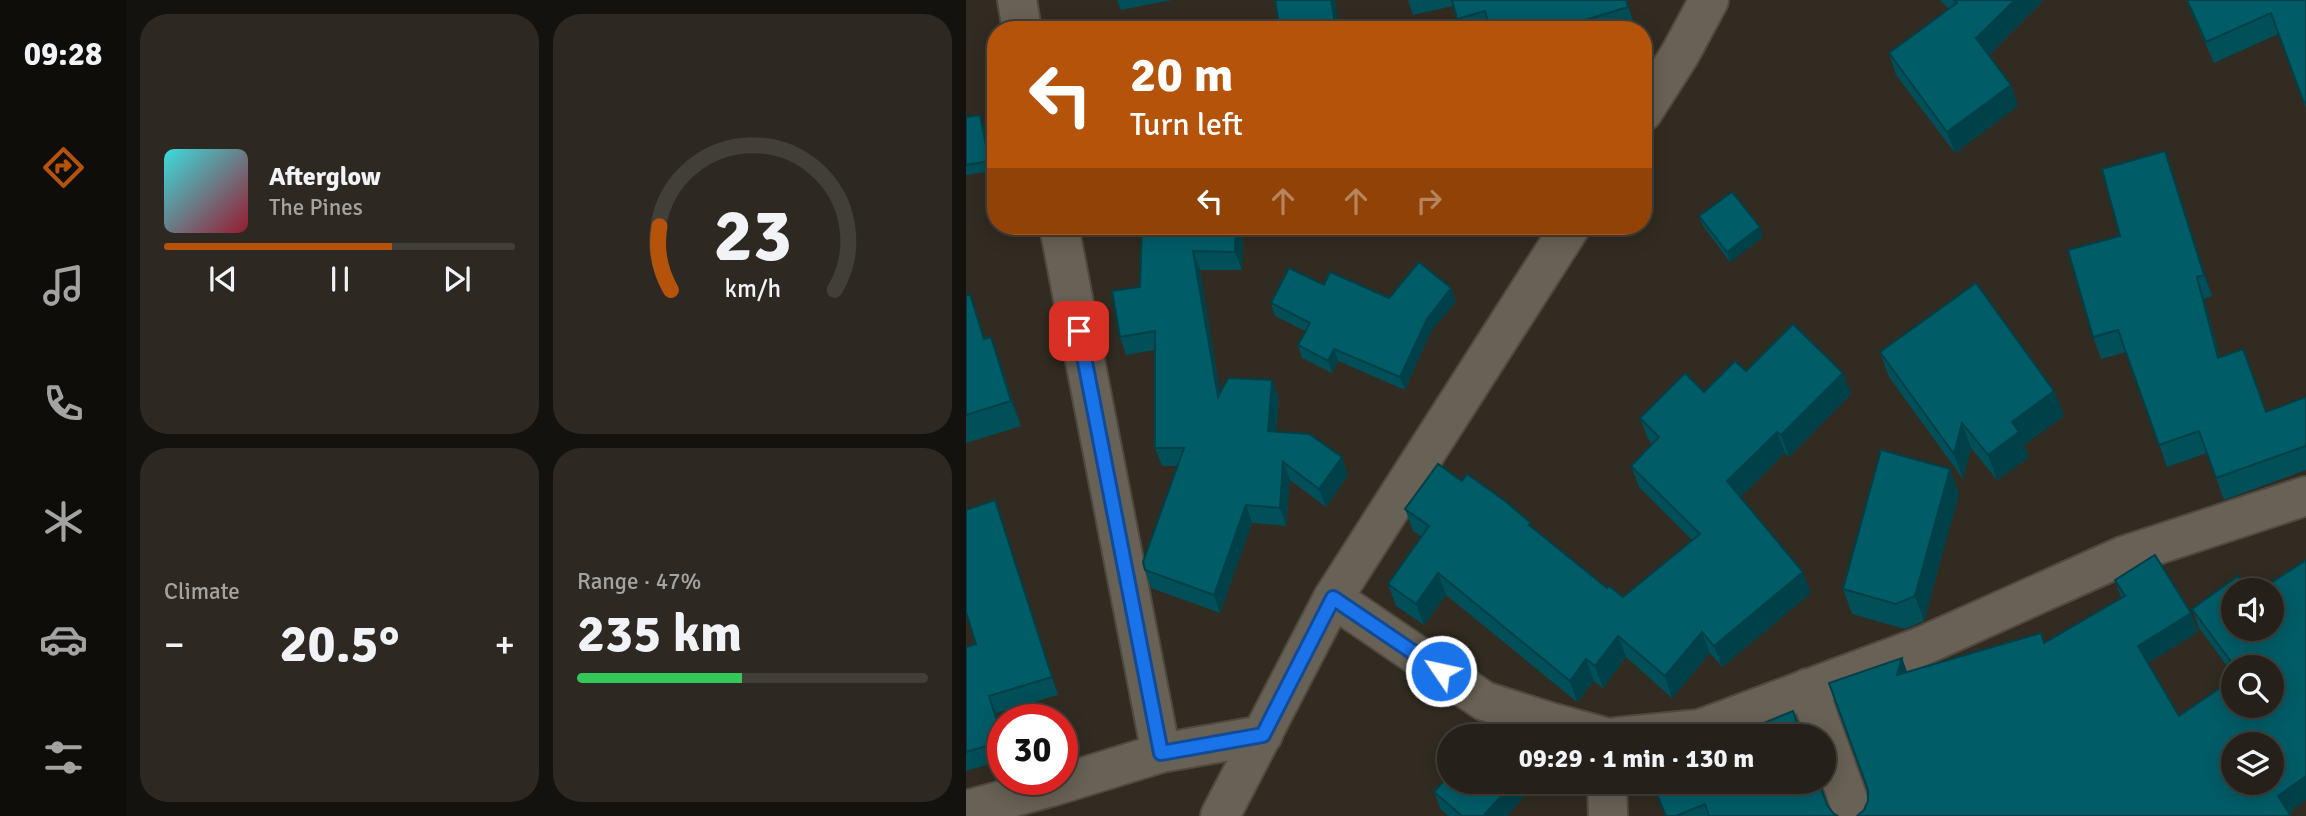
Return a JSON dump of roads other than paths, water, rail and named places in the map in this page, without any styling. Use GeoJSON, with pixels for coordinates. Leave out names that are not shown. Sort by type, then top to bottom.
{"type":"FeatureCollection","features":[{"type":"Feature","properties":{"kind":"street"},"geometry":{"type":"LineString","coordinates":[[1017,0],[1020,21]]}},
{"type":"Feature","properties":{"kind":"street"},"geometry":{"type":"LineString","coordinates":[[1652,98],[1680,54],[1709,0]]}},
{"type":"Feature","properties":{"kind":"street"},"geometry":{"type":"LineString","coordinates":[[1652,61],[1680,54]]}},
{"type":"Feature","properties":{"kind":"street"},"geometry":{"type":"LineString","coordinates":[[1061,235],[1161,753]]}},
{"type":"Feature","properties":{"kind":"street"},"geometry":{"type":"LineString","coordinates":[[1220,816],[1333,598],[1565,235]]}},
{"type":"Feature","properties":{"kind":"street"},"geometry":{"type":"LineString","coordinates":[[1713,724],[1920,647],[2123,556],[2306,496]]}},
{"type":"Feature","properties":{"kind":"street"},"geometry":{"type":"LineString","coordinates":[[1333,598],[1484,701],[1557,724]]}},
{"type":"Feature","properties":{"kind":"street"},"geometry":{"type":"LineString","coordinates":[[1808,688],[1854,816]]}},
{"type":"Feature","properties":{"kind":"street"},"geometry":{"type":"LineString","coordinates":[[966,810],[1161,753],[1263,735]]}},
{"type":"Feature","properties":{"kind":"street"},"geometry":{"type":"LineString","coordinates":[[1607,794],[1608,816]]}}]}
